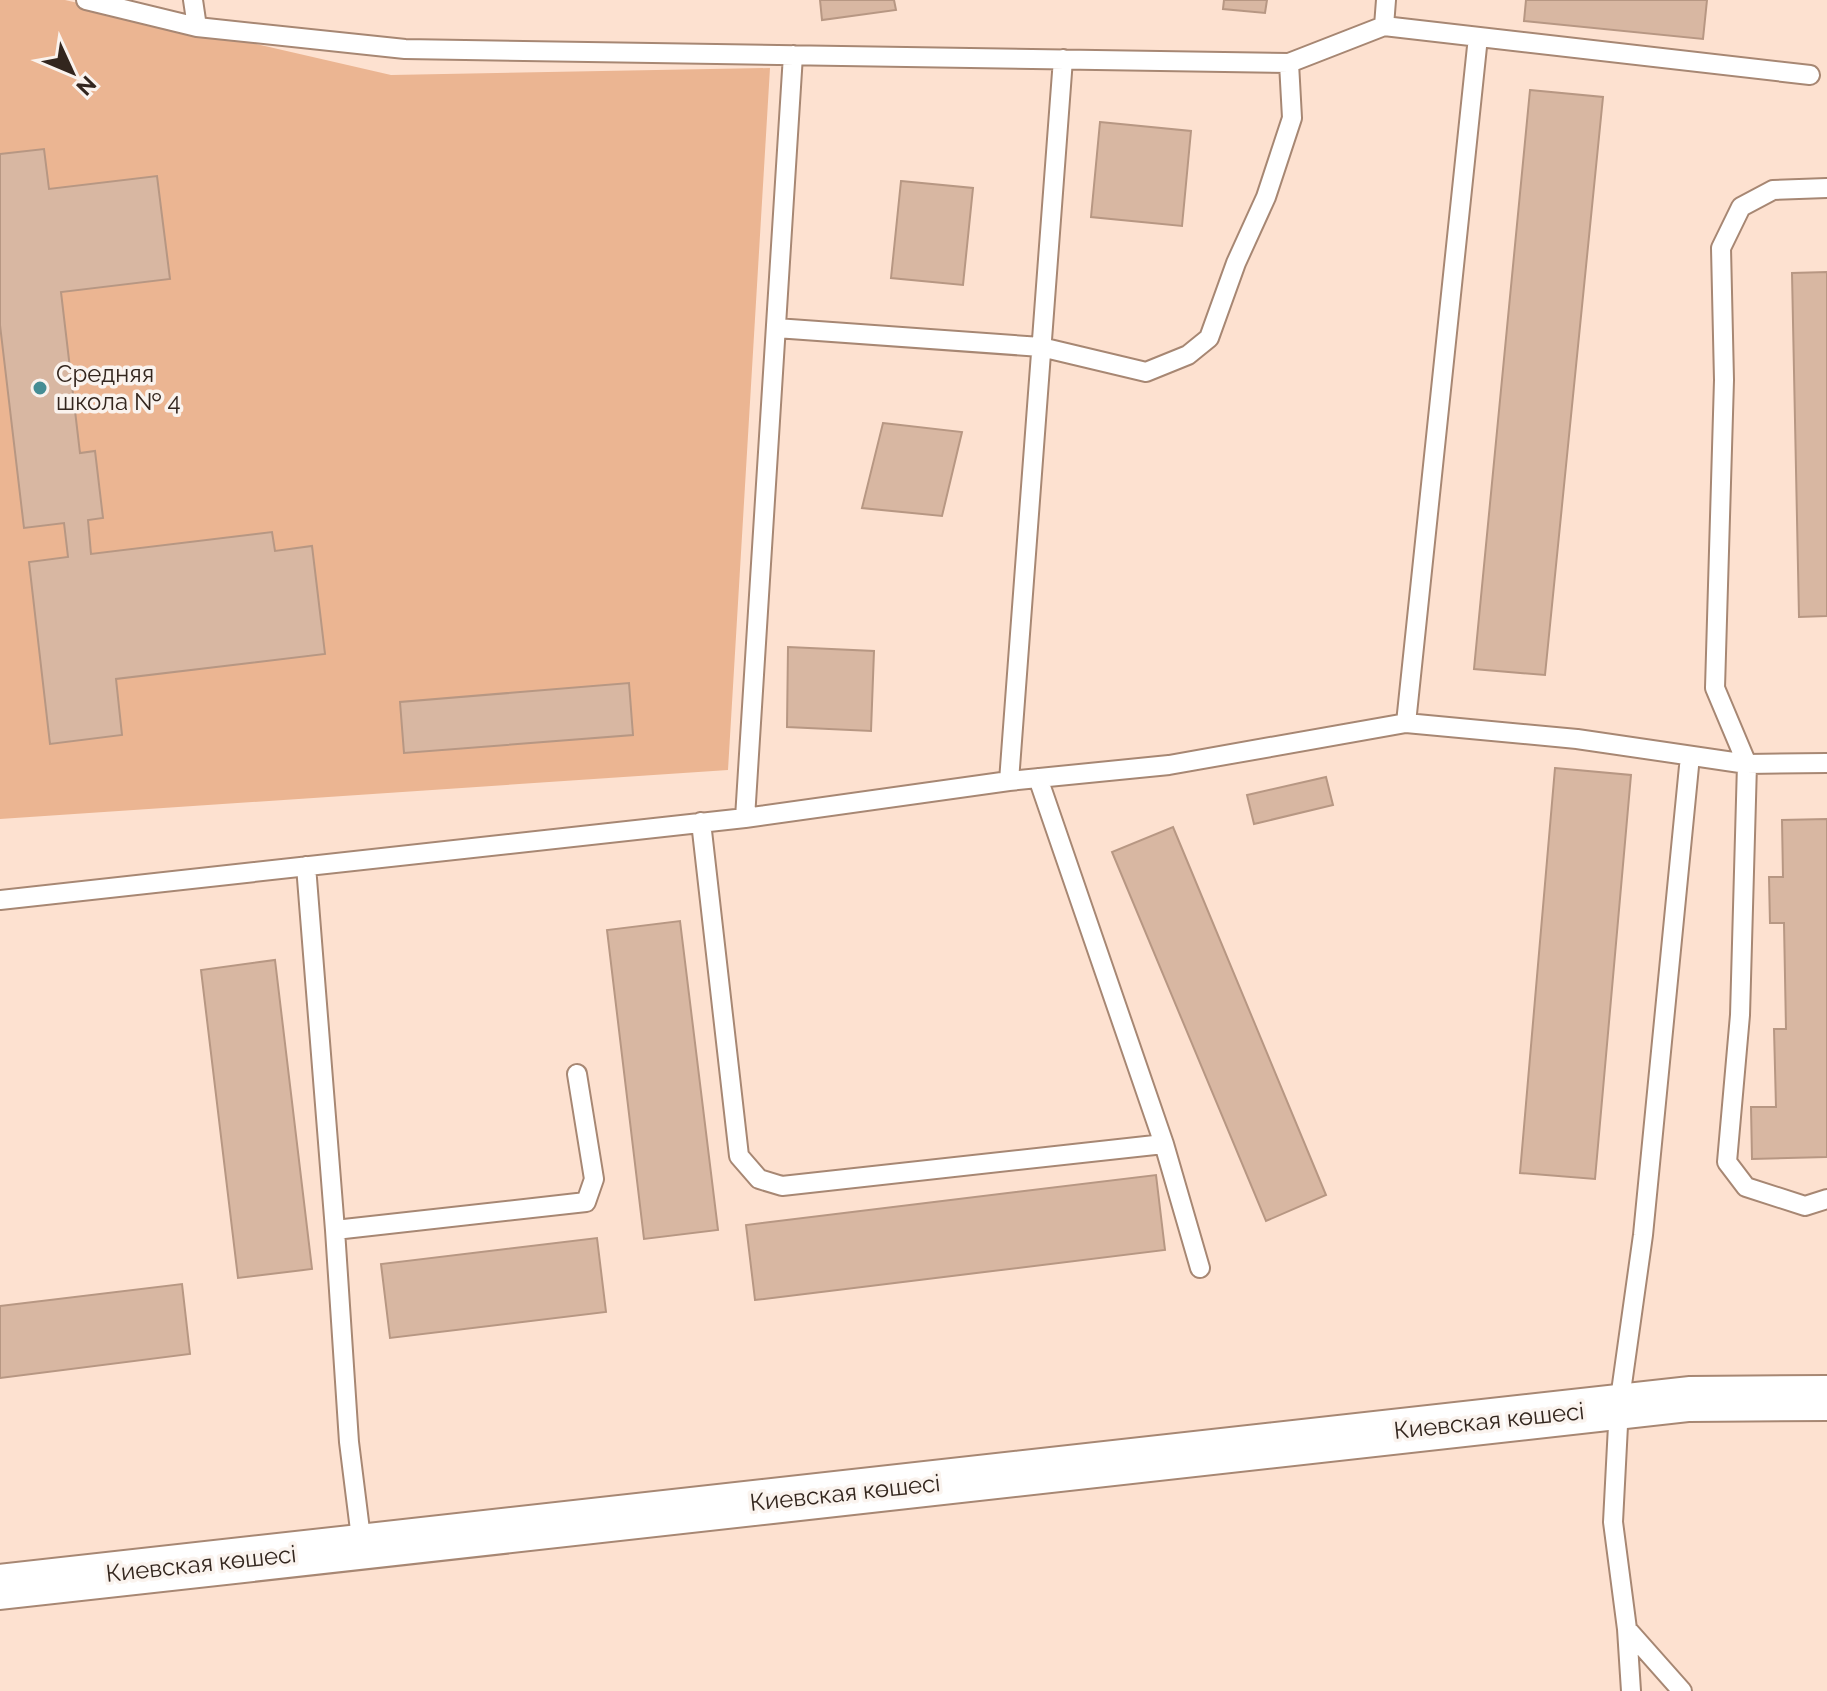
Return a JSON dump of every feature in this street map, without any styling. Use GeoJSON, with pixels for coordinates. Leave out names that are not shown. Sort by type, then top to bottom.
{"type":"FeatureCollection","features":[{"type":"Feature","properties":{"kind":"highway"},"geometry":{"type":"LineString","coordinates":[[1689,1399],[1827,1367]]}},
{"type":"Feature","properties":{"kind":"highway"},"geometry":{"type":"LineString","coordinates":[[1689,1399],[1827,1398]]}},
{"type":"Feature","properties":{"kind":"highway","name":"Киевская көшесі"},"geometry":{"type":"LineString","coordinates":[[0,1587],[1689,1399]]}},
{"type":"Feature","properties":{"kind":"lane"},"geometry":{"type":"LineString","coordinates":[[86,0],[197,27],[405,49],[1289,63],[1384,26],[1810,75]]}},
{"type":"Feature","properties":{"kind":"lane"},"geometry":{"type":"LineString","coordinates":[[193,0],[197,27]]}},
{"type":"Feature","properties":{"kind":"lane"},"geometry":{"type":"LineString","coordinates":[[1384,26],[1386,0]]}},
{"type":"Feature","properties":{"kind":"lane"},"geometry":{"type":"LineString","coordinates":[[1406,723],[1478,37]]}},
{"type":"Feature","properties":{"kind":"lane"},"geometry":{"type":"LineString","coordinates":[[745,818],[793,55]]}},
{"type":"Feature","properties":{"kind":"lane"},"geometry":{"type":"LineString","coordinates":[[1009,781],[1063,59]]}},
{"type":"Feature","properties":{"kind":"lane"},"geometry":{"type":"LineString","coordinates":[[776,328],[1041,347],[1146,372],[1188,355],[1209,338],[1236,263],[1266,197],[1292,118],[1289,63]]}},
{"type":"Feature","properties":{"kind":"lane"},"geometry":{"type":"LineString","coordinates":[[1827,188],[1773,190],[1741,207],[1721,248],[1724,380],[1715,688],[1747,764],[1740,1015],[1727,1162],[1746,1187],[1805,1206],[1827,1199]]}},
{"type":"Feature","properties":{"kind":"lane"},"geometry":{"type":"LineString","coordinates":[[0,900],[745,818],[1009,781],[1169,765],[1406,723],[1577,739],[1747,764],[1827,763]]}},
{"type":"Feature","properties":{"kind":"lane"},"geometry":{"type":"LineString","coordinates":[[1631,1691],[1627,1629],[1613,1522],[1619,1406],[1643,1235],[1690,756]]}},
{"type":"Feature","properties":{"kind":"lane"},"geometry":{"type":"LineString","coordinates":[[1038,778],[1164,1144],[1200,1268]]}},
{"type":"Feature","properties":{"kind":"lane"},"geometry":{"type":"LineString","coordinates":[[701,822],[739,1156],[759,1179],[782,1186],[1164,1144]]}},
{"type":"Feature","properties":{"kind":"lane"},"geometry":{"type":"LineString","coordinates":[[306,866],[349,1442],[362,1546]]}},
{"type":"Feature","properties":{"kind":"lane"},"geometry":{"type":"LineString","coordinates":[[335,1230],[586,1202],[594,1179],[577,1074]]}},
{"type":"Feature","properties":{"kind":"lane"},"geometry":{"type":"LineString","coordinates":[[1627,1629],[1682,1691]]}},
{"type":"Feature","properties":{"kind":"shaded area"},"geometry":{"type":"Polygon","coordinates":[[[0,0],[65,0],[391,75],[770,68],[728,770],[0,819],[0,0]]]}},
{"type":"Feature","properties":{"kind":"building"},"geometry":{"type":"Polygon","coordinates":[[[820,0],[894,0],[896,10],[822,20],[820,0]]]}},
{"type":"Feature","properties":{"kind":"building"},"geometry":{"type":"Polygon","coordinates":[[[1224,0],[1267,0],[1265,13],[1223,9],[1224,0]]]}},
{"type":"Feature","properties":{"kind":"building"},"geometry":{"type":"Polygon","coordinates":[[[1526,0],[1707,0],[1703,39],[1524,21],[1526,0]]]}},
{"type":"Feature","properties":{"kind":"building"},"geometry":{"type":"Polygon","coordinates":[[[1530,90],[1603,97],[1545,675],[1474,669],[1530,90]]]}},
{"type":"Feature","properties":{"kind":"building"},"geometry":{"type":"Polygon","coordinates":[[[1100,122],[1191,131],[1182,226],[1091,217],[1100,122]]]}},
{"type":"Feature","properties":{"kind":"building","name":"Средняя школа № 4"},"geometry":{"type":"Polygon","coordinates":[[[44,149],[49,189],[157,176],[170,279],[61,292],[80,453],[95,451],[103,518],[88,520],[91,554],[272,532],[275,551],[312,546],[325,654],[116,679],[122,735],[50,744],[29,562],[68,557],[64,523],[24,528],[0,325],[0,154],[44,149]]]}},
{"type":"Feature","properties":{"kind":"building"},"geometry":{"type":"Polygon","coordinates":[[[901,181],[973,188],[963,285],[891,278],[901,181]]]}},
{"type":"Feature","properties":{"kind":"building"},"geometry":{"type":"Polygon","coordinates":[[[1827,272],[1827,616],[1799,617],[1792,273],[1827,272]]]}},
{"type":"Feature","properties":{"kind":"building"},"geometry":{"type":"Polygon","coordinates":[[[883,423],[962,432],[942,516],[862,508],[883,423]]]}},
{"type":"Feature","properties":{"kind":"building"},"geometry":{"type":"Polygon","coordinates":[[[788,647],[874,651],[871,731],[787,727],[788,647]]]}},
{"type":"Feature","properties":{"kind":"building"},"geometry":{"type":"Polygon","coordinates":[[[629,683],[633,735],[404,753],[400,702],[629,683]]]}},
{"type":"Feature","properties":{"kind":"building"},"geometry":{"type":"Polygon","coordinates":[[[1555,768],[1631,775],[1595,1179],[1520,1173],[1555,768]]]}},
{"type":"Feature","properties":{"kind":"building"},"geometry":{"type":"Polygon","coordinates":[[[1326,777],[1333,805],[1254,824],[1247,795],[1326,777]]]}},
{"type":"Feature","properties":{"kind":"building"},"geometry":{"type":"Polygon","coordinates":[[[1827,819],[1827,1157],[1752,1159],[1751,1107],[1776,1107],[1774,1029],[1786,1029],[1784,923],[1770,923],[1769,877],[1783,877],[1782,820],[1827,819]]]}},
{"type":"Feature","properties":{"kind":"building"},"geometry":{"type":"Polygon","coordinates":[[[1173,827],[1326,1195],[1266,1221],[1112,852],[1173,827]]]}},
{"type":"Feature","properties":{"kind":"building"},"geometry":{"type":"Polygon","coordinates":[[[680,921],[718,1230],[644,1239],[607,930],[680,921]]]}},
{"type":"Feature","properties":{"kind":"building"},"geometry":{"type":"Polygon","coordinates":[[[275,960],[312,1269],[238,1278],[201,970],[275,960]]]}},
{"type":"Feature","properties":{"kind":"building"},"geometry":{"type":"Polygon","coordinates":[[[1156,1175],[1165,1250],[755,1300],[746,1225],[1156,1175]]]}},
{"type":"Feature","properties":{"kind":"building"},"geometry":{"type":"Polygon","coordinates":[[[597,1238],[606,1312],[390,1338],[381,1264],[597,1238]]]}},
{"type":"Feature","properties":{"kind":"building"},"geometry":{"type":"Polygon","coordinates":[[[182,1284],[190,1354],[0,1378],[0,1306],[182,1284]]]}},
{"type":"Feature","properties":{"kind":"place","name":"Средняя школа № 4"},"geometry":{"type":"Point","coordinates":[40,388]}}]}
